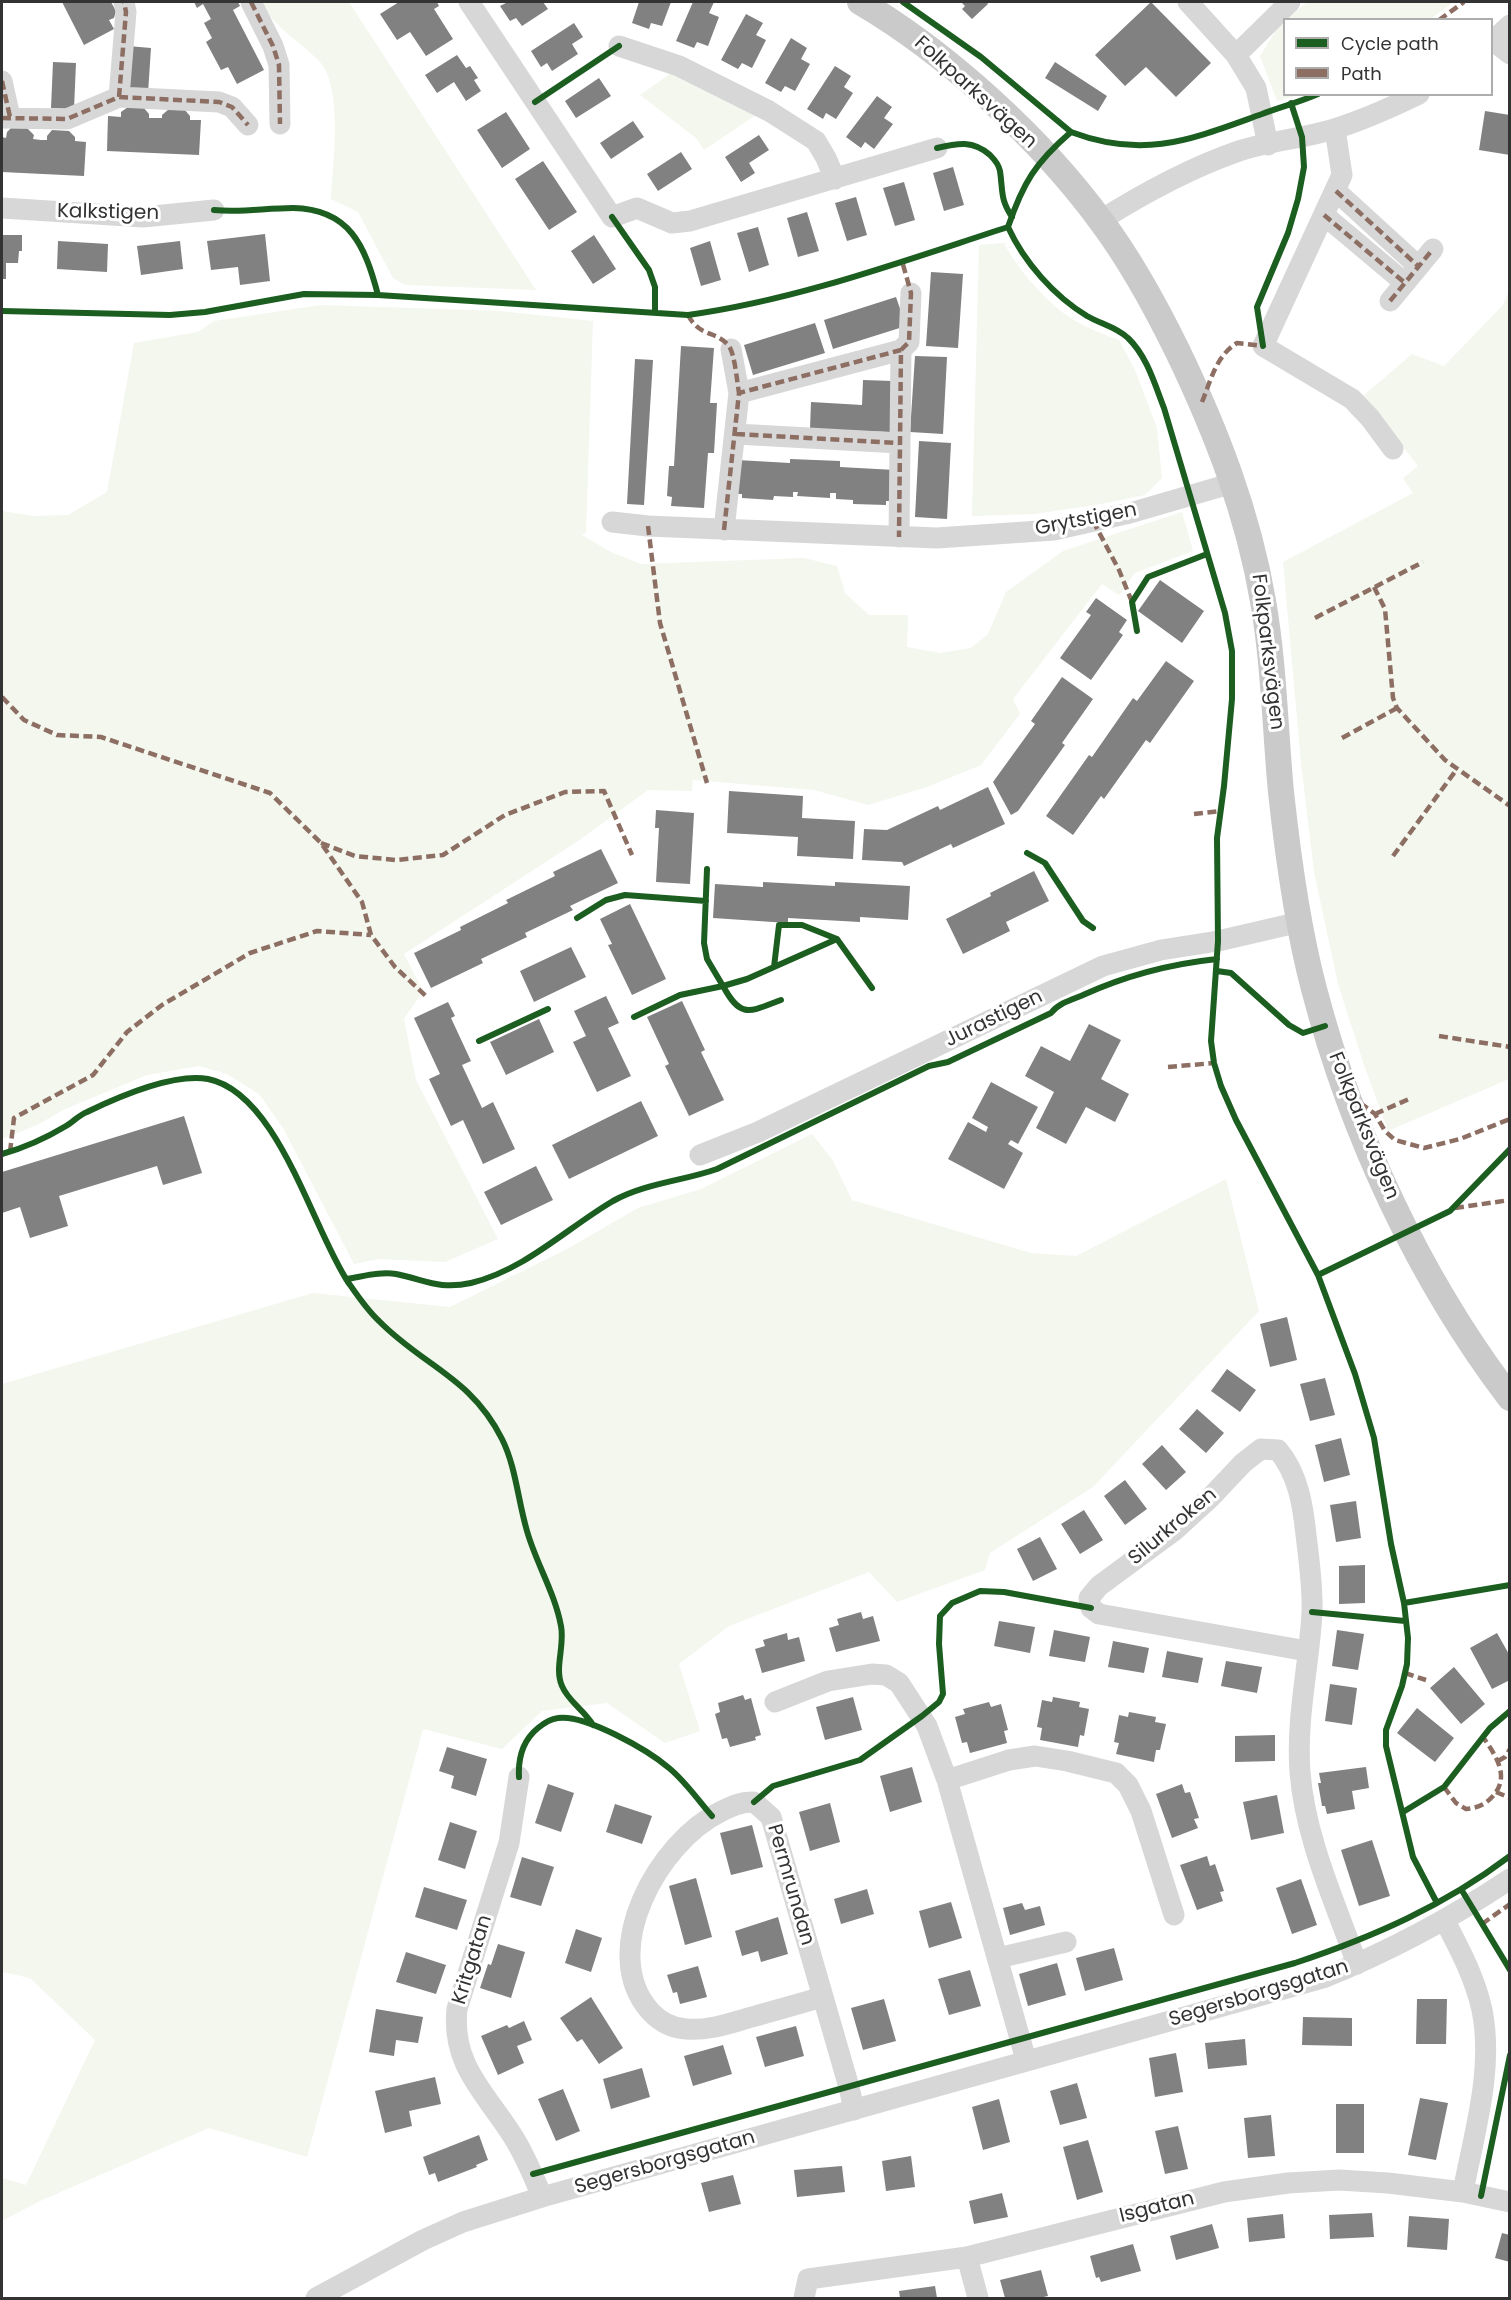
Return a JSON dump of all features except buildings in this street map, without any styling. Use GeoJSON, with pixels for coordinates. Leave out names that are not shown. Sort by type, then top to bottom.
{"type":"FeatureCollection","features":[{"type":"Feature","properties":{"kind":"main road","name":"Folkparksvägen"},"geometry":{"type":"LineString","coordinates":[[860,2],[938,54],[997,106],[1052,162],[1101,220],[1134,270],[1164,323],[1202,402],[1233,483],[1250,536],[1263,601],[1274,681],[1281,789],[1289,863],[1313,986],[1334,1058],[1373,1159],[1402,1222],[1451,1312],[1509,1398]]}},
{"type":"Feature","properties":{"kind":"street"},"geometry":{"type":"LineString","coordinates":[[119,97],[126,12],[124,2]]}},
{"type":"Feature","properties":{"kind":"street"},"geometry":{"type":"LineString","coordinates":[[250,2],[273,46],[279,64],[280,124]]}},
{"type":"Feature","properties":{"kind":"street"},"geometry":{"type":"LineString","coordinates":[[469,2],[612,217],[637,208],[672,223],[690,221],[937,148]]}},
{"type":"Feature","properties":{"kind":"street"},"geometry":{"type":"LineString","coordinates":[[1188,2],[1236,55],[1256,88],[1269,145]]}},
{"type":"Feature","properties":{"kind":"street"},"geometry":{"type":"LineString","coordinates":[[1236,55],[1290,2]]}},
{"type":"Feature","properties":{"kind":"street"},"geometry":{"type":"LineString","coordinates":[[1493,41],[1509,25]]}},
{"type":"Feature","properties":{"kind":"street"},"geometry":{"type":"LineString","coordinates":[[1493,43],[1509,54]]}},
{"type":"Feature","properties":{"kind":"street"},"geometry":{"type":"LineString","coordinates":[[619,46],[679,66],[769,111],[816,141],[835,179]]}},
{"type":"Feature","properties":{"kind":"street"},"geometry":{"type":"LineString","coordinates":[[2,81],[6,117],[67,119],[119,97],[219,102],[232,107],[248,125]]}},
{"type":"Feature","properties":{"kind":"street"},"geometry":{"type":"LineString","coordinates":[[1101,220],[1172,178],[1239,151],[1335,129],[1414,96]]}},
{"type":"Feature","properties":{"kind":"street"},"geometry":{"type":"LineString","coordinates":[[1335,129],[1342,176],[1263,346],[1352,399],[1370,418],[1393,449]]}},
{"type":"Feature","properties":{"kind":"street"},"geometry":{"type":"LineString","coordinates":[[1335,191],[1418,266]]}},
{"type":"Feature","properties":{"kind":"street","name":"Kalkstigen"},"geometry":{"type":"LineString","coordinates":[[2,208],[143,217],[214,210]]}},
{"type":"Feature","properties":{"kind":"street"},"geometry":{"type":"LineString","coordinates":[[1324,214],[1405,283]]}},
{"type":"Feature","properties":{"kind":"street"},"geometry":{"type":"LineString","coordinates":[[1390,301],[1433,249]]}},
{"type":"Feature","properties":{"kind":"street"},"geometry":{"type":"LineString","coordinates":[[739,393],[902,350],[909,342],[910,293]]}},
{"type":"Feature","properties":{"kind":"street"},"geometry":{"type":"LineString","coordinates":[[724,530],[739,393],[731,349]]}},
{"type":"Feature","properties":{"kind":"street"},"geometry":{"type":"LineString","coordinates":[[899,537],[902,350]]}},
{"type":"Feature","properties":{"kind":"street"},"geometry":{"type":"LineString","coordinates":[[736,434],[899,442]]}},
{"type":"Feature","properties":{"kind":"street","name":"Grytstigen"},"geometry":{"type":"LineString","coordinates":[[612,522],[724,530],[937,538],[1054,530],[1130,513],[1233,483]]}},
{"type":"Feature","properties":{"kind":"street","name":"Jurastigen"},"geometry":{"type":"LineString","coordinates":[[700,1155],[758,1132],[1103,966],[1161,950],[1218,941],[1300,922]]}},
{"type":"Feature","properties":{"kind":"street","name":"Silurkroken"},"geometry":{"type":"LineString","coordinates":[[1307,1651],[1099,1614],[1091,1608],[1089,1598],[1099,1586],[1175,1530],[1210,1498],[1243,1462],[1261,1449],[1278,1450],[1287,1461],[1297,1482],[1305,1521],[1312,1612],[1299,1737],[1303,1792],[1316,1851],[1357,1964]]}},
{"type":"Feature","properties":{"kind":"street"},"geometry":{"type":"LineString","coordinates":[[775,1702],[828,1681],[872,1674],[886,1675],[899,1683],[927,1726],[946,1780],[1026,2060]]}},
{"type":"Feature","properties":{"kind":"street"},"geometry":{"type":"LineString","coordinates":[[946,1780],[1009,1760],[1035,1756],[1116,1773],[1128,1785],[1141,1811],[1174,1915]]}},
{"type":"Feature","properties":{"kind":"street","name":"Kritgatan"},"geometry":{"type":"LineString","coordinates":[[519,1777],[508,1842],[457,2009],[456,2022],[458,2044],[466,2068],[513,2137],[542,2197]]}},
{"type":"Feature","properties":{"kind":"street","name":"Permrundan"},"geometry":{"type":"LineString","coordinates":[[822,1997],[708,2029],[684,2029],[671,2026],[656,2018],[646,2006],[637,1993],[631,1970],[633,1934],[649,1885],[672,1850],[690,1830],[741,1802],[754,1802],[771,1817],[822,1997],[854,2110]]}},
{"type":"Feature","properties":{"kind":"street","name":"Segersborgsgatan"},"geometry":{"type":"LineString","coordinates":[[316,2298],[423,2240],[463,2222],[542,2197],[1026,2060],[1282,1991],[1357,1964],[1404,1943],[1445,1921],[1509,1879]]}},
{"type":"Feature","properties":{"kind":"street"},"geometry":{"type":"LineString","coordinates":[[1445,1921],[1476,1988],[1484,2029],[1485,2070],[1463,2192]]}},
{"type":"Feature","properties":{"kind":"street"},"geometry":{"type":"LineString","coordinates":[[998,1958],[1066,1942]]}},
{"type":"Feature","properties":{"kind":"street","name":"Isgatan"},"geometry":{"type":"LineString","coordinates":[[806,2289],[967,2257],[1224,2192],[1278,2184],[1339,2180],[1388,2183],[1463,2192],[1509,2202]]}},
{"type":"Feature","properties":{"kind":"street"},"geometry":{"type":"LineString","coordinates":[[967,2257],[978,2298]]}},
{"type":"Feature","properties":{"kind":"shaded area"},"geometry":{"type":"Polygon","coordinates":[[[260,2],[349,2],[536,290],[405,285],[393,278],[358,212],[331,199],[335,126],[331,87],[326,72],[318,60],[272,19],[260,2]]]}},
{"type":"Feature","properties":{"kind":"shaded area"},"geometry":{"type":"Polygon","coordinates":[[[1307,2],[1454,2],[1431,18],[1288,18],[1307,2]]]}},
{"type":"Feature","properties":{"kind":"shaded area"},"geometry":{"type":"Polygon","coordinates":[[[1283,23],[1283,96],[1294,96],[1277,101],[1260,56],[1283,23]]]}},
{"type":"Feature","properties":{"kind":"shaded area"},"geometry":{"type":"Polygon","coordinates":[[[674,71],[759,113],[704,150],[696,138],[640,95],[674,71]]]}},
{"type":"Feature","properties":{"kind":"shaded area"},"geometry":{"type":"Polygon","coordinates":[[[1004,243],[1025,274],[1062,312],[1095,331],[1119,340],[1135,370],[1157,428],[1162,478],[1145,495],[1035,514],[972,516],[979,245],[1004,243]]]}},
{"type":"Feature","properties":{"kind":"shaded area"},"geometry":{"type":"Polygon","coordinates":[[[1509,290],[1509,1079],[1388,1131],[1338,984],[1314,872],[1301,763],[1283,562],[1413,493],[1403,478],[1418,466],[1363,396],[1412,354],[1444,366],[1503,305],[1509,290]]]}},
{"type":"Feature","properties":{"kind":"shaded area"},"geometry":{"type":"Polygon","coordinates":[[[321,305],[500,311],[593,321],[586,532],[582,535],[611,552],[641,564],[804,558],[837,566],[845,593],[869,615],[908,615],[907,647],[940,653],[971,648],[988,634],[1006,592],[1063,551],[1182,512],[1193,551],[1135,573],[1119,595],[1102,584],[1013,699],[1020,714],[981,765],[927,787],[868,805],[814,790],[693,780],[692,791],[648,790],[578,841],[404,954],[423,991],[404,1019],[416,1080],[498,1239],[445,1262],[379,1259],[354,1264],[283,1128],[259,1094],[227,1074],[199,1066],[147,1075],[65,1109],[37,1125],[2,1139],[2,511],[34,516],[68,515],[107,492],[134,343],[198,332],[214,321],[321,305]]]}},
{"type":"Feature","properties":{"kind":"shaded area"},"geometry":{"type":"Polygon","coordinates":[[[812,1134],[832,1159],[852,1200],[1031,1253],[1076,1256],[1226,1179],[1259,1311],[1093,1487],[990,1553],[985,1570],[897,1602],[869,1572],[729,1626],[679,1664],[700,1731],[665,1743],[607,1703],[542,1711],[502,1749],[423,1729],[307,2157],[209,2128],[42,2200],[2,2221],[2,2178],[26,2185],[95,2040],[30,1978],[2,1972],[2,1384],[313,1293],[450,1307],[567,1249],[638,1208],[701,1189],[812,1134]]]}},
{"type":"Feature","properties":{"kind":"marked path"},"geometry":{"type":"LineString","coordinates":[[119,97],[126,12],[124,2]]}},
{"type":"Feature","properties":{"kind":"marked path"},"geometry":{"type":"LineString","coordinates":[[251,2],[273,46],[279,65],[280,124]]}},
{"type":"Feature","properties":{"kind":"marked path"},"geometry":{"type":"LineString","coordinates":[[1442,18],[1464,2]]}},
{"type":"Feature","properties":{"kind":"marked path"},"geometry":{"type":"LineString","coordinates":[[2,81],[10,117]]}},
{"type":"Feature","properties":{"kind":"marked path"},"geometry":{"type":"LineString","coordinates":[[2,118],[67,119],[119,97],[219,102],[232,107],[248,125]]}},
{"type":"Feature","properties":{"kind":"marked path"},"geometry":{"type":"LineString","coordinates":[[1336,191],[1418,266]]}},
{"type":"Feature","properties":{"kind":"marked path"},"geometry":{"type":"LineString","coordinates":[[1324,215],[1405,283]]}},
{"type":"Feature","properties":{"kind":"marked path"},"geometry":{"type":"LineString","coordinates":[[1390,301],[1433,249]]}},
{"type":"Feature","properties":{"kind":"marked path"},"geometry":{"type":"LineString","coordinates":[[901,350],[909,342],[911,293],[902,261]]}},
{"type":"Feature","properties":{"kind":"marked path"},"geometry":{"type":"LineString","coordinates":[[688,315],[703,331],[719,338],[729,346],[739,393]]}},
{"type":"Feature","properties":{"kind":"marked path"},"geometry":{"type":"LineString","coordinates":[[1202,402],[1215,369],[1230,348],[1237,343],[1263,346],[1262,342]]}},
{"type":"Feature","properties":{"kind":"marked path"},"geometry":{"type":"LineString","coordinates":[[724,530],[739,393],[901,350],[899,537]]}},
{"type":"Feature","properties":{"kind":"marked path"},"geometry":{"type":"LineString","coordinates":[[736,434],[899,443]]}},
{"type":"Feature","properties":{"kind":"marked path"},"geometry":{"type":"LineString","coordinates":[[1093,521],[1119,570],[1132,602]]}},
{"type":"Feature","properties":{"kind":"marked path"},"geometry":{"type":"LineString","coordinates":[[648,526],[660,623],[707,783]]}},
{"type":"Feature","properties":{"kind":"marked path"},"geometry":{"type":"LineString","coordinates":[[1315,618],[1423,562]]}},
{"type":"Feature","properties":{"kind":"marked path"},"geometry":{"type":"LineString","coordinates":[[1374,587],[1385,609],[1393,698],[1397,708],[1445,760],[1510,806]]}},
{"type":"Feature","properties":{"kind":"marked path"},"geometry":{"type":"LineString","coordinates":[[2,697],[24,720],[57,735],[101,737],[270,793],[321,843],[362,902],[371,935],[395,967],[427,997]]}},
{"type":"Feature","properties":{"kind":"marked path"},"geometry":{"type":"LineString","coordinates":[[1342,738],[1397,708]]}},
{"type":"Feature","properties":{"kind":"marked path"},"geometry":{"type":"LineString","coordinates":[[1393,856],[1457,769]]}},
{"type":"Feature","properties":{"kind":"marked path"},"geometry":{"type":"LineString","coordinates":[[321,843],[355,856],[396,860],[443,855],[505,815],[565,792],[604,791],[632,855]]}},
{"type":"Feature","properties":{"kind":"marked path"},"geometry":{"type":"LineString","coordinates":[[1194,814],[1221,811]]}},
{"type":"Feature","properties":{"kind":"marked path"},"geometry":{"type":"LineString","coordinates":[[10,1152],[14,1118],[93,1075],[127,1032],[162,1005],[250,953],[317,931],[371,935]]}},
{"type":"Feature","properties":{"kind":"marked path"},"geometry":{"type":"LineString","coordinates":[[1439,1036],[1510,1047]]}},
{"type":"Feature","properties":{"kind":"marked path"},"geometry":{"type":"LineString","coordinates":[[1168,1067],[1214,1063]]}},
{"type":"Feature","properties":{"kind":"marked path"},"geometry":{"type":"LineString","coordinates":[[1342,1083],[1375,1114],[1385,1131],[1395,1140],[1424,1148],[1460,1139],[1510,1119]]}},
{"type":"Feature","properties":{"kind":"marked path"},"geometry":{"type":"LineString","coordinates":[[1375,1114],[1409,1099]]}},
{"type":"Feature","properties":{"kind":"marked path"},"geometry":{"type":"LineString","coordinates":[[1455,1208],[1510,1200]]}},
{"type":"Feature","properties":{"kind":"marked path"},"geometry":{"type":"LineString","coordinates":[[1405,1673],[1426,1680]]}},
{"type":"Feature","properties":{"kind":"marked path"},"geometry":{"type":"LineString","coordinates":[[1444,1787],[1456,1803],[1466,1809],[1480,1806],[1492,1797],[1500,1782],[1500,1767],[1483,1737]]}},
{"type":"Feature","properties":{"kind":"marked path"},"geometry":{"type":"LineString","coordinates":[[1498,1761],[1505,1757],[1510,1749]]}},
{"type":"Feature","properties":{"kind":"marked path"},"geometry":{"type":"LineString","coordinates":[[1496,1792],[1510,1798]]}},
{"type":"Feature","properties":{"kind":"marked path"},"geometry":{"type":"LineString","coordinates":[[1482,1924],[1510,1904]]}},
{"type":"Feature","properties":{"kind":"cycle path"},"geometry":{"type":"LineString","coordinates":[[903,2],[981,57],[1071,132],[1098,140],[1122,145],[1168,143],[1213,131],[1313,96]]}},
{"type":"Feature","properties":{"kind":"cycle path"},"geometry":{"type":"LineString","coordinates":[[535,102],[619,46]]}},
{"type":"Feature","properties":{"kind":"cycle path"},"geometry":{"type":"LineString","coordinates":[[1263,346],[1257,307],[1288,233],[1304,167],[1302,137],[1291,103]]}},
{"type":"Feature","properties":{"kind":"cycle path"},"geometry":{"type":"LineString","coordinates":[[1071,132],[1039,164],[1019,198],[1008,227],[1031,265],[1063,299],[1087,316],[1124,334],[1140,353],[1154,380],[1164,408],[1225,613],[1232,651],[1232,699],[1217,838],[1218,941],[1211,1041],[1214,1063],[1236,1120],[1318,1275],[1355,1374],[1374,1438],[1391,1544],[1404,1603],[1408,1638],[1407,1664],[1402,1686],[1386,1730],[1386,1746],[1413,1857],[1437,1903]]}},
{"type":"Feature","properties":{"kind":"cycle path"},"geometry":{"type":"LineString","coordinates":[[937,148],[965,144],[978,147],[990,155],[999,169],[1004,200],[1012,217]]}},
{"type":"Feature","properties":{"kind":"cycle path"},"geometry":{"type":"LineString","coordinates":[[214,210],[293,208],[328,215],[342,223],[360,246],[378,295]]}},
{"type":"Feature","properties":{"kind":"cycle path"},"geometry":{"type":"LineString","coordinates":[[612,217],[649,270],[655,287],[655,313]]}},
{"type":"Feature","properties":{"kind":"cycle path"},"geometry":{"type":"LineString","coordinates":[[2,311],[170,315],[205,312],[304,294],[378,295],[688,315],[809,290],[1008,227]]}},
{"type":"Feature","properties":{"kind":"cycle path"},"geometry":{"type":"LineString","coordinates":[[1137,631],[1132,602],[1148,577],[1207,554]]}},
{"type":"Feature","properties":{"kind":"cycle path"},"geometry":{"type":"LineString","coordinates":[[1027,853],[1045,863],[1083,921],[1093,928]]}},
{"type":"Feature","properties":{"kind":"cycle path"},"geometry":{"type":"LineString","coordinates":[[634,1017],[680,995],[723,986],[707,959],[704,943],[707,869]]}},
{"type":"Feature","properties":{"kind":"cycle path"},"geometry":{"type":"LineString","coordinates":[[577,918],[606,900],[625,895],[706,901]]}},
{"type":"Feature","properties":{"kind":"cycle path"},"geometry":{"type":"LineString","coordinates":[[774,967],[779,925],[802,925],[837,939]]}},
{"type":"Feature","properties":{"kind":"cycle path"},"geometry":{"type":"LineString","coordinates":[[781,1000],[761,1008],[747,1010],[735,1004],[723,986],[747,979],[837,939],[872,988]]}},
{"type":"Feature","properties":{"kind":"cycle path"},"geometry":{"type":"LineString","coordinates":[[346,1279],[390,1273],[441,1285],[460,1285],[491,1277],[528,1258],[613,1201],[638,1190],[717,1169],[929,1066],[948,1062],[1051,1013],[1070,1000],[1149,971],[1217,959]]}},
{"type":"Feature","properties":{"kind":"cycle path"},"geometry":{"type":"LineString","coordinates":[[1217,971],[1231,973],[1289,1025],[1303,1033],[1325,1026]]}},
{"type":"Feature","properties":{"kind":"cycle path"},"geometry":{"type":"LineString","coordinates":[[479,1041],[548,1009]]}},
{"type":"Feature","properties":{"kind":"cycle path"},"geometry":{"type":"LineString","coordinates":[[2,1154],[43,1139],[84,1113],[114,1100],[146,1088],[179,1080],[208,1079],[233,1090],[254,1109],[274,1135],[335,1258],[362,1302],[375,1317],[412,1350],[461,1386],[490,1418],[502,1439],[511,1461],[531,1543],[550,1590],[561,1626],[559,1672],[562,1686],[593,1725]]}},
{"type":"Feature","properties":{"kind":"cycle path"},"geometry":{"type":"LineString","coordinates":[[1318,1275],[1450,1211],[1510,1149]]}},
{"type":"Feature","properties":{"kind":"cycle path"},"geometry":{"type":"LineString","coordinates":[[1404,1603],[1510,1585]]}},
{"type":"Feature","properties":{"kind":"cycle path"},"geometry":{"type":"LineString","coordinates":[[754,1802],[773,1786],[860,1760],[939,1702],[943,1694],[939,1644],[940,1616],[952,1603],[980,1591],[1004,1592],[1091,1608]]}},
{"type":"Feature","properties":{"kind":"cycle path"},"geometry":{"type":"LineString","coordinates":[[1312,1612],[1405,1621]]}},
{"type":"Feature","properties":{"kind":"cycle path"},"geometry":{"type":"LineString","coordinates":[[1403,1812],[1444,1787],[1490,1728],[1510,1711]]}},
{"type":"Feature","properties":{"kind":"cycle path"},"geometry":{"type":"LineString","coordinates":[[519,1777],[519,1763],[528,1738],[550,1720],[570,1718],[616,1735],[659,1761],[680,1779],[712,1816]]}},
{"type":"Feature","properties":{"kind":"cycle path"},"geometry":{"type":"LineString","coordinates":[[533,2174],[1295,1963],[1407,1919],[1460,1890],[1510,1856]]}},
{"type":"Feature","properties":{"kind":"cycle path"},"geometry":{"type":"LineString","coordinates":[[1461,1889],[1510,1970]]}},
{"type":"Feature","properties":{"kind":"cycle path"},"geometry":{"type":"LineString","coordinates":[[1481,2196],[1510,2055]]}}]}
